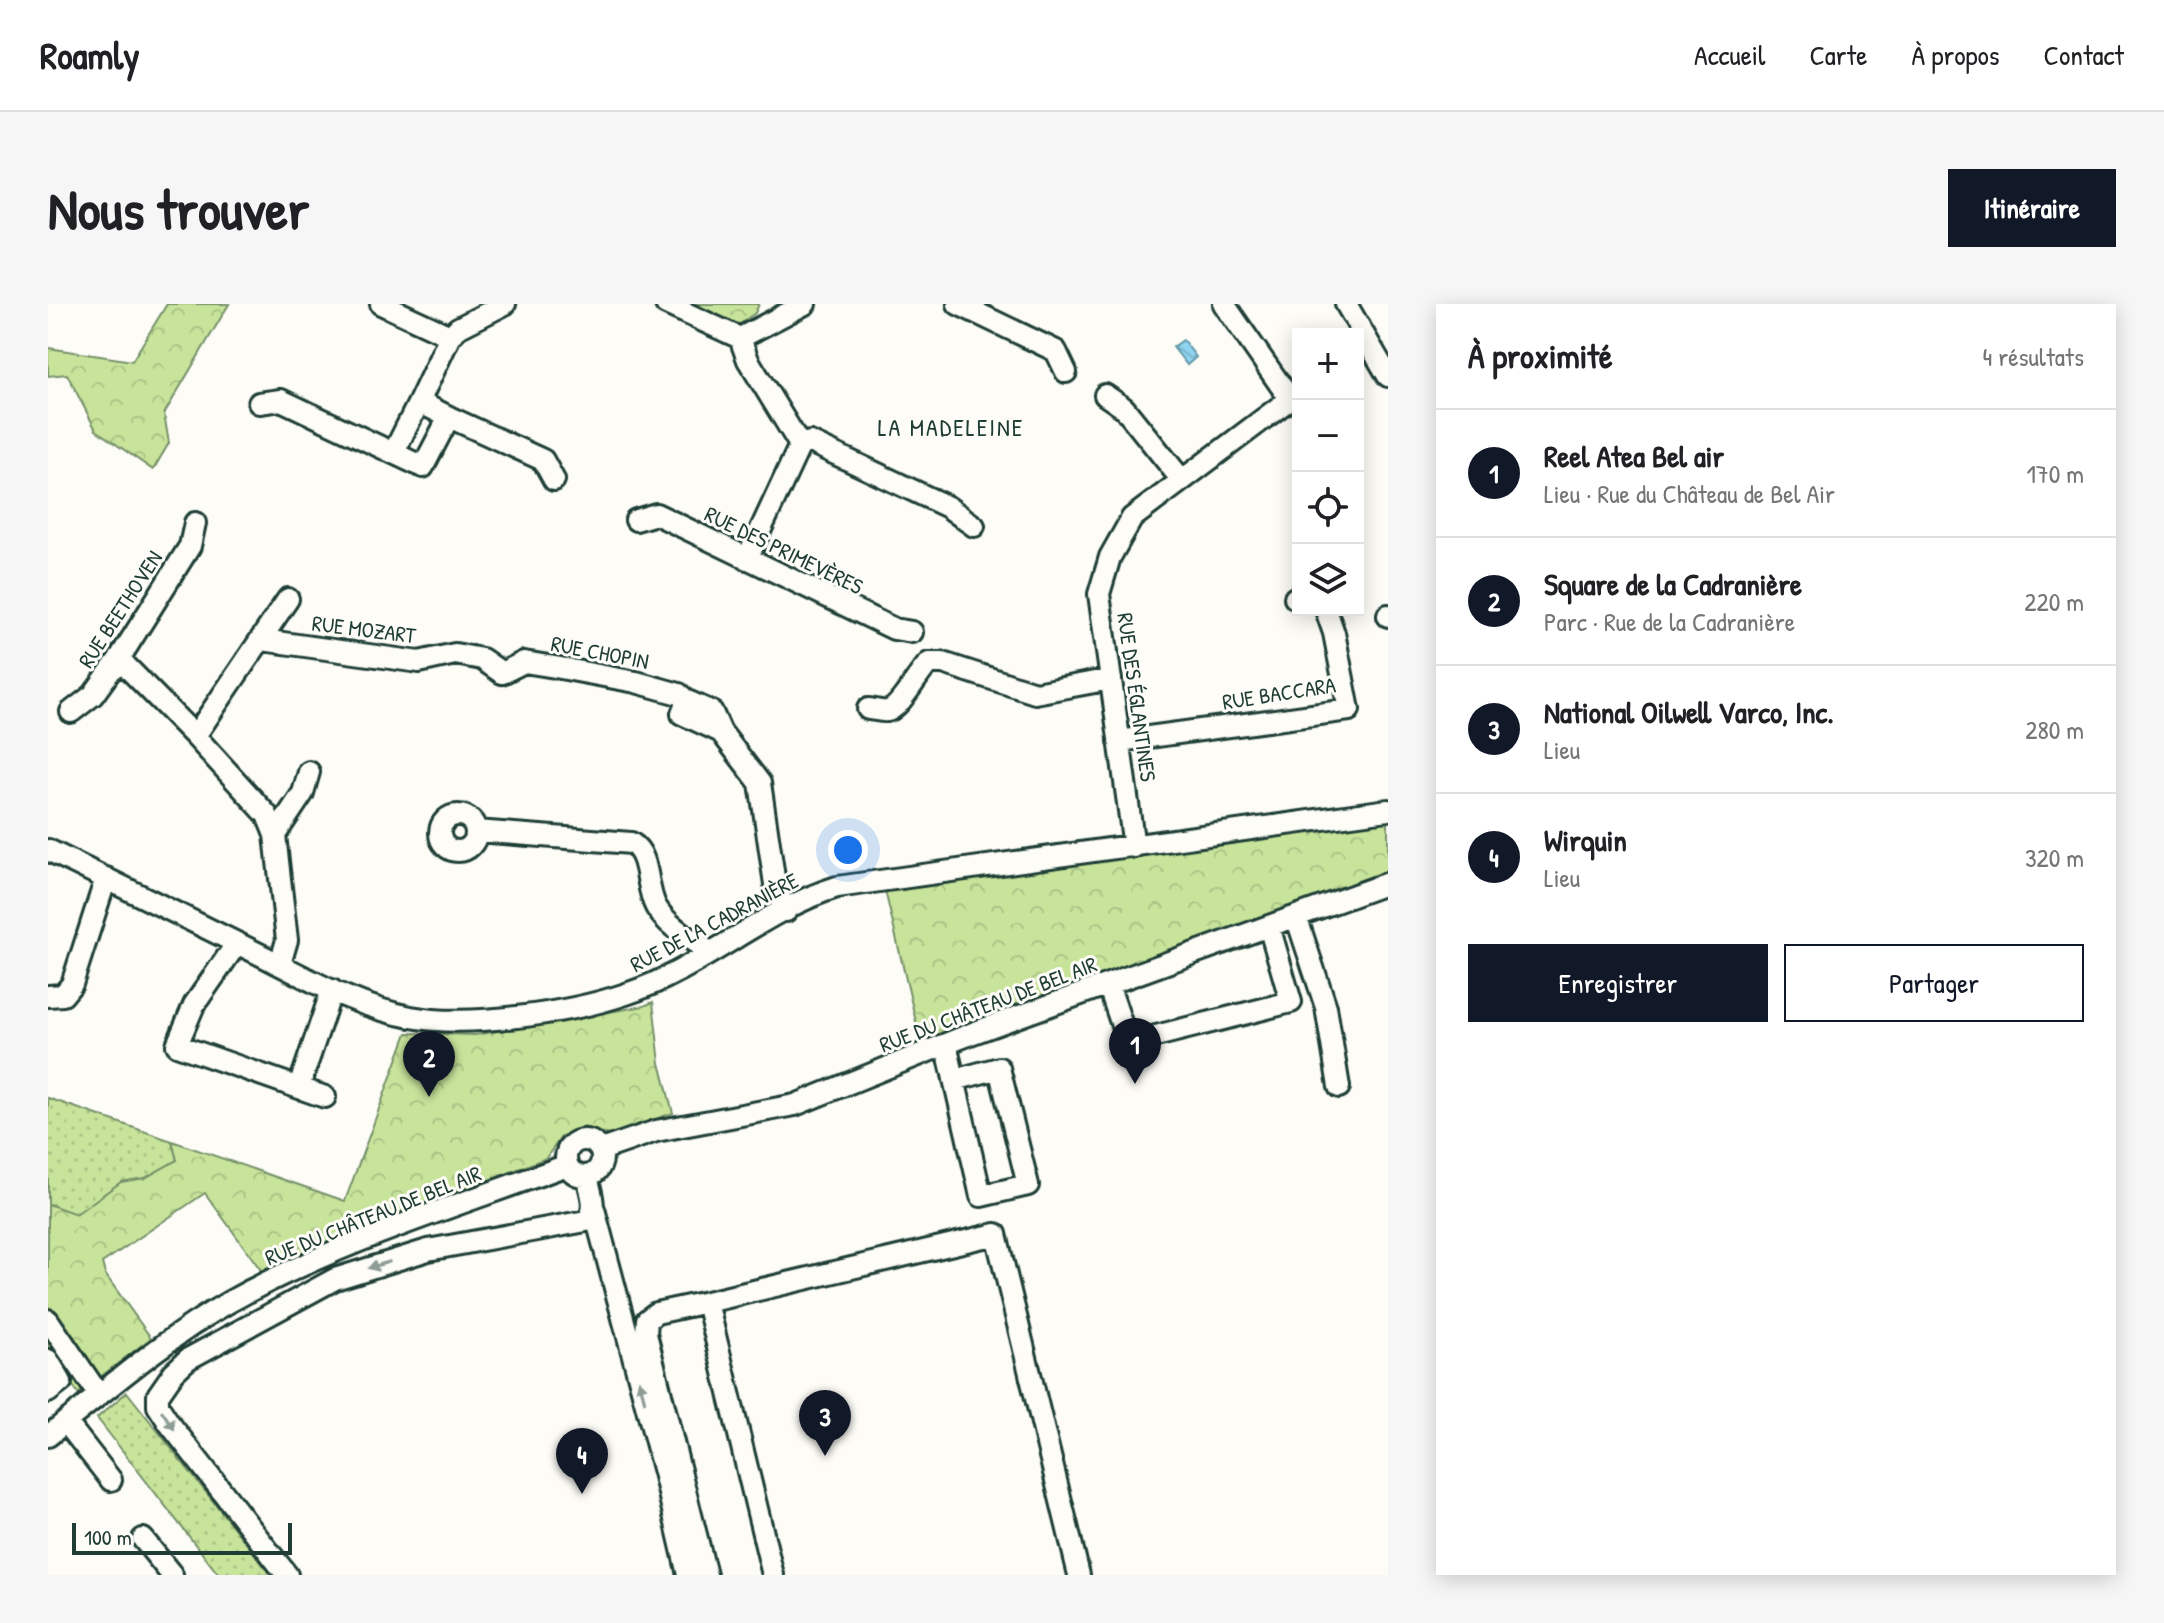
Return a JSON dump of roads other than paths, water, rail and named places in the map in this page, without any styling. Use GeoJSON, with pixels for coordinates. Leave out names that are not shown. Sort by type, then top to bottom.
{"type":"FeatureCollection","features":[{"type":"Feature","properties":{"kind":"street"},"geometry":{"type":"LineString","coordinates":[[381,304],[450,336]]}},
{"type":"Feature","properties":{"kind":"street"},"geometry":{"type":"LineString","coordinates":[[394,452],[450,336],[458,328],[505,304]]}},
{"type":"Feature","properties":{"kind":"street"},"geometry":{"type":"LineString","coordinates":[[666,304],[740,338],[748,360],[800,445]]}},
{"type":"Feature","properties":{"kind":"street"},"geometry":{"type":"LineString","coordinates":[[740,338],[805,304]]}},
{"type":"Feature","properties":{"kind":"street"},"geometry":{"type":"LineString","coordinates":[[958,304],[1056,351],[1066,372]]}},
{"type":"Feature","properties":{"kind":"street","name":"RUE DES ÉGLANTINES"},"geometry":{"type":"LineString","coordinates":[[1134,847],[1099,594],[1110,557],[1132,518],[1290,399],[1224,304]]}},
{"type":"Feature","properties":{"kind":"street"},"geometry":{"type":"LineString","coordinates":[[1346,304],[1385,371]]}},
{"type":"Feature","properties":{"kind":"street"},"geometry":{"type":"LineString","coordinates":[[1105,395],[1124,408],[1181,479]]}},
{"type":"Feature","properties":{"kind":"street"},"geometry":{"type":"LineString","coordinates":[[259,403],[281,400],[423,467],[449,417]]}},
{"type":"Feature","properties":{"kind":"street"},"geometry":{"type":"LineString","coordinates":[[419,402],[543,460],[554,480]]}},
{"type":"Feature","properties":{"kind":"street"},"geometry":{"type":"LineString","coordinates":[[747,559],[800,445],[810,442],[948,507],[974,526]]}},
{"type":"Feature","properties":{"kind":"street","name":"RUE DES PRIMEVÈRES"},"geometry":{"type":"LineString","coordinates":[[636,520],[656,514],[894,629],[912,632]]}},
{"type":"Feature","properties":{"kind":"street","name":"RUE BEETHOVEN"},"geometry":{"type":"LineString","coordinates":[[71,712],[93,695],[119,659],[190,546],[195,523]]}},
{"type":"Feature","properties":{"kind":"street","name":"RUE MOZART"},"geometry":{"type":"LineString","coordinates":[[195,736],[288,599]]}},
{"type":"Feature","properties":{"kind":"street","name":"RUE BACCARA"},"geometry":{"type":"LineString","coordinates":[[1119,741],[1349,710],[1327,616]]}},
{"type":"Feature","properties":{"kind":"street","name":"RUE MOZART"},"geometry":{"type":"LineString","coordinates":[[262,640],[419,662],[455,654],[482,659],[502,673]]}},
{"type":"Feature","properties":{"kind":"street"},"geometry":{"type":"LineString","coordinates":[[119,659],[267,815],[275,835],[287,940],[280,964]]}},
{"type":"Feature","properties":{"kind":"street","name":"RUE CHOPIN"},"geometry":{"type":"LineString","coordinates":[[502,673],[524,662],[636,682],[679,694],[712,712],[721,732],[760,783],[776,891],[786,911]]}},
{"type":"Feature","properties":{"kind":"street"},"geometry":{"type":"LineString","coordinates":[[868,709],[888,711],[897,706],[919,672],[929,663],[943,663],[1035,693],[1111,679]]}},
{"type":"Feature","properties":{"kind":"street"},"geometry":{"type":"LineString","coordinates":[[275,835],[303,793],[309,772]]}},
{"type":"Feature","properties":{"kind":"street","name":"RUE DE LA CADRANIÈRE"},"geometry":{"type":"LineString","coordinates":[[48,850],[332,990],[374,1008],[413,1018],[446,1021],[492,1019],[582,1007],[629,994],[661,980],[810,898],[837,887],[1388,810]]}},
{"type":"Feature","properties":{"kind":"street"},"geometry":{"type":"LineString","coordinates":[[476,831],[631,843],[642,853],[646,878],[657,908],[674,928],[710,952]]}},
{"type":"Feature","properties":{"kind":"street"},"geometry":{"type":"LineString","coordinates":[[48,996],[63,995],[72,984],[106,878]]}},
{"type":"Feature","properties":{"kind":"street","name":"RUE DU CHÂTEAU DE BEL AIR"},"geometry":{"type":"LineString","coordinates":[[601,1150],[656,1131],[795,1105],[946,1044],[1388,883]]}},
{"type":"Feature","properties":{"kind":"street"},"geometry":{"type":"LineString","coordinates":[[1296,916],[1326,1007],[1339,1087]]}},
{"type":"Feature","properties":{"kind":"street"},"geometry":{"type":"LineString","coordinates":[[1108,984],[1128,1043],[1291,1002],[1269,926]]}},
{"type":"Feature","properties":{"kind":"street"},"geometry":{"type":"LineString","coordinates":[[237,943],[194,1005],[177,1045],[325,1097]]}},
{"type":"Feature","properties":{"kind":"street"},"geometry":{"type":"LineString","coordinates":[[290,1084],[332,990]]}},
{"type":"Feature","properties":{"kind":"street"},"geometry":{"type":"LineString","coordinates":[[946,1044],[954,1080],[981,1196],[1028,1185],[999,1068],[954,1080]]}},
{"type":"Feature","properties":{"kind":"street"},"geometry":{"type":"LineString","coordinates":[[577,1141],[591,1141],[601,1150],[603,1159],[600,1169],[587,1176],[577,1175],[567,1165],[567,1151],[577,1141]]}},
{"type":"Feature","properties":{"kind":"street","name":"RUE DU CHÂTEAU DE BEL AIR"},"geometry":{"type":"LineString","coordinates":[[48,1436],[196,1322],[262,1284],[332,1252],[567,1165]]}},
{"type":"Feature","properties":{"kind":"street"},"geometry":{"type":"LineString","coordinates":[[587,1176],[688,1575]]}},
{"type":"Feature","properties":{"kind":"street"},"geometry":{"type":"LineString","coordinates":[[287,1575],[169,1423],[158,1406],[158,1395],[163,1386],[188,1359],[335,1279],[454,1245],[586,1221],[594,1209]]}},
{"type":"Feature","properties":{"kind":"street"},"geometry":{"type":"LineString","coordinates":[[706,1575],[646,1334],[647,1320],[656,1313],[996,1234],[1079,1575]]}},
{"type":"Feature","properties":{"kind":"street"},"geometry":{"type":"LineString","coordinates":[[707,1302],[773,1575]]}},
{"type":"Feature","properties":{"kind":"street"},"geometry":{"type":"LineString","coordinates":[[48,1320],[99,1395]]}},
{"type":"Feature","properties":{"kind":"street"},"geometry":{"type":"LineString","coordinates":[[48,1360],[61,1382],[48,1392]]}},
{"type":"Feature","properties":{"kind":"street"},"geometry":{"type":"LineString","coordinates":[[66,1422],[111,1480]]}},
{"type":"Feature","properties":{"kind":"street"},"geometry":{"type":"LineString","coordinates":[[143,1539],[172,1575]]}},
{"type":"Feature","properties":{"kind":"water"},"geometry":{"type":"Polygon","coordinates":[[[1183,340],[1196,357],[1187,365],[1173,347],[1183,340]]]}},
{"type":"Feature","properties":{"kind":"place","name":"Reel Atea Bel air"},"geometry":{"type":"Point","coordinates":[1135,1084]}},
{"type":"Feature","properties":{"kind":"place","name":"Square de la Cadranière"},"geometry":{"type":"Point","coordinates":[429,1097]}},
{"type":"Feature","properties":{"kind":"place","name":"National Oilwell Varco, Inc."},"geometry":{"type":"Point","coordinates":[825,1456]}},
{"type":"Feature","properties":{"kind":"place","name":"Wirquin"},"geometry":{"type":"Point","coordinates":[582,1494]}},
{"type":"Feature","properties":{"kind":"district","name":"LA MADELEINE"},"geometry":{"type":"Point","coordinates":[951,428]}}]}
